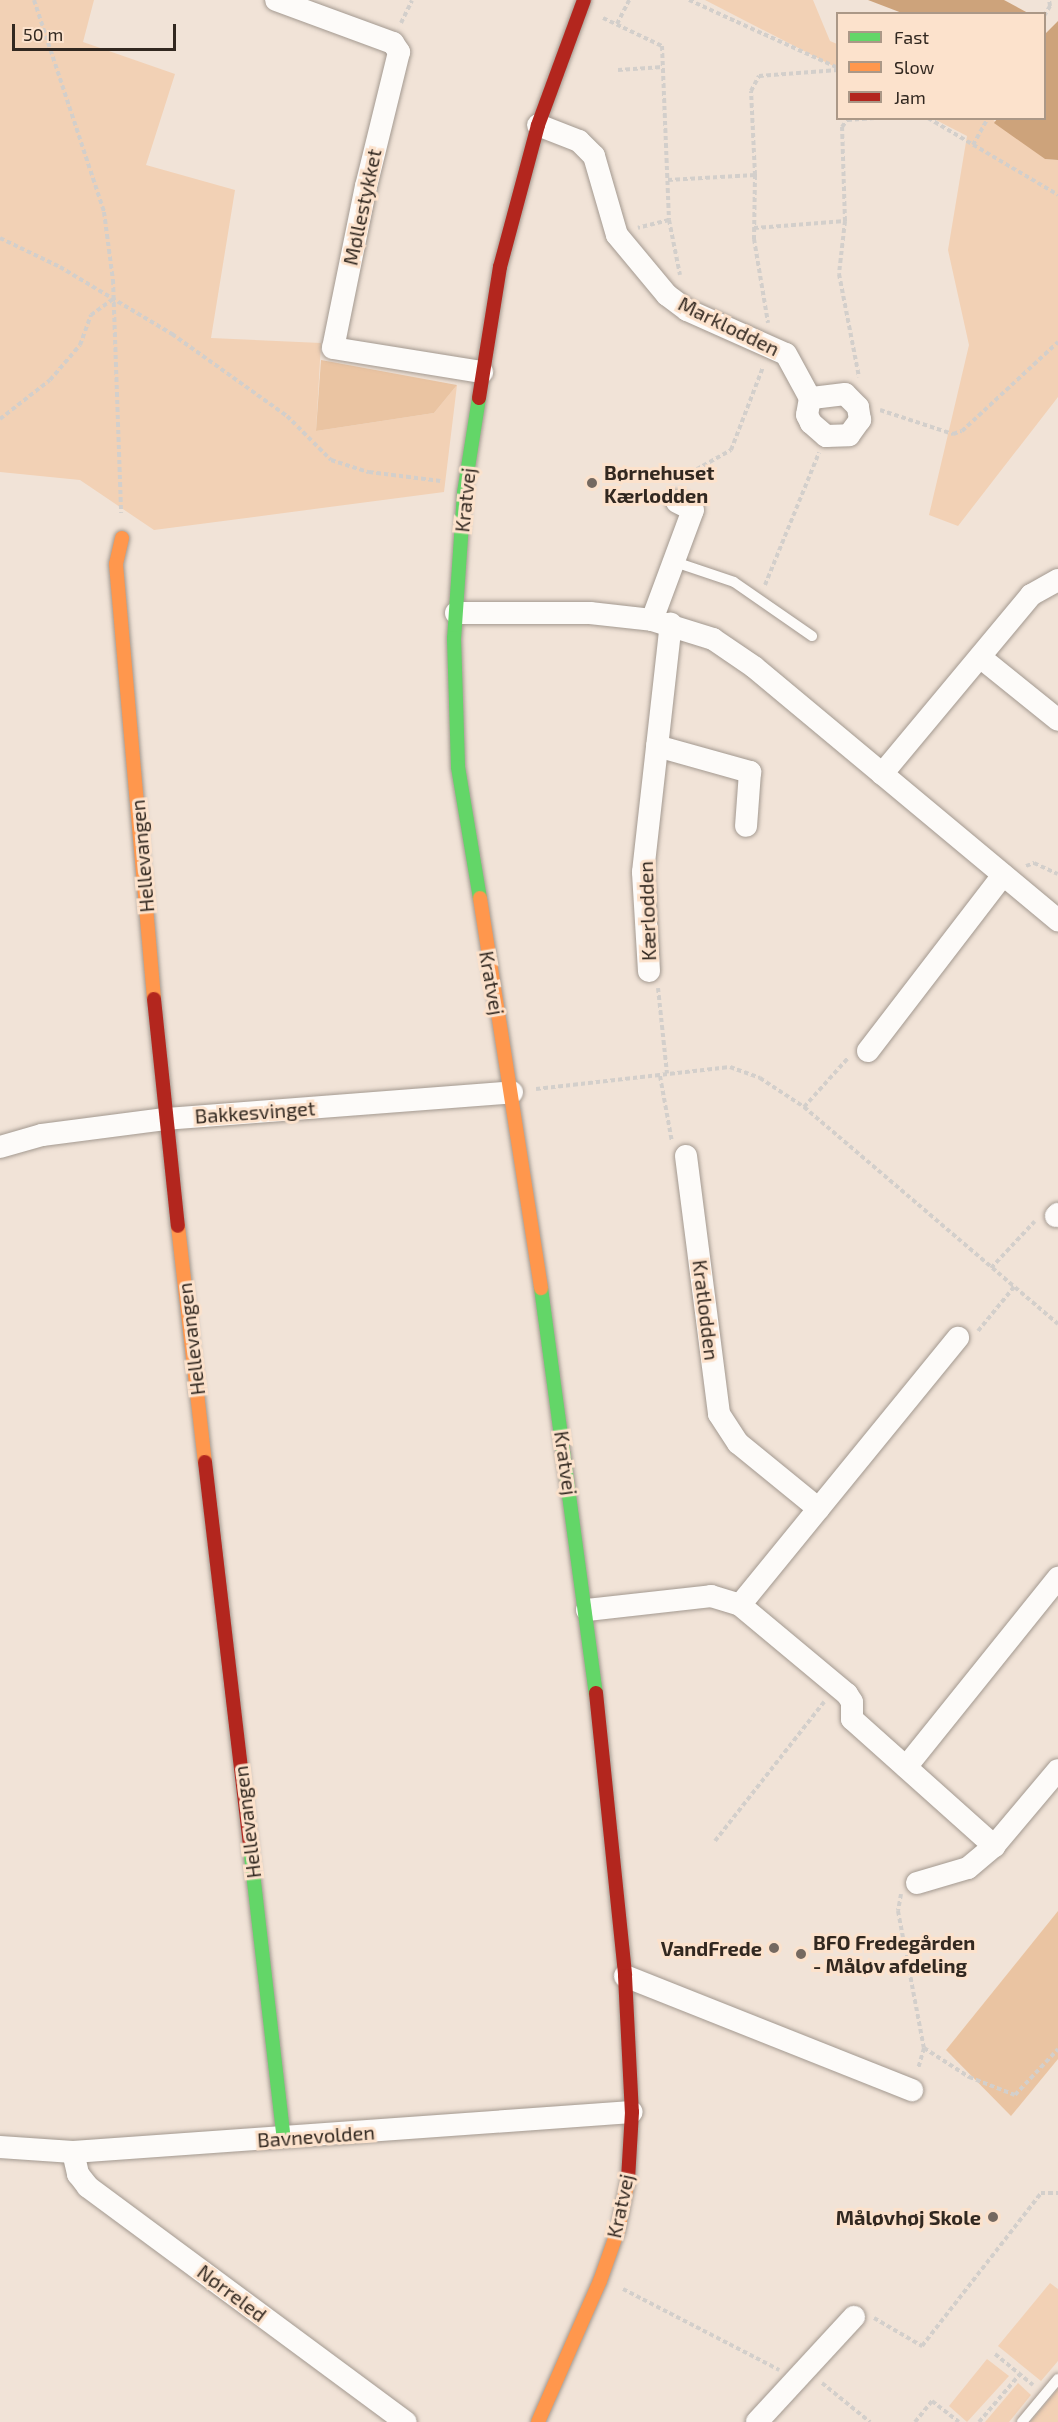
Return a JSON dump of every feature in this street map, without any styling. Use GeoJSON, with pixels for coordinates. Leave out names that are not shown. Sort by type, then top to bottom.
{"type":"FeatureCollection","features":[{"type":"Feature","properties":{"kind":"street","name":"Møllestykket"},"geometry":{"type":"LineString","coordinates":[[276,0],[393,44],[399,52],[366,186],[333,348],[482,372]]}},
{"type":"Feature","properties":{"kind":"street","name":"Kratvej"},"geometry":{"type":"LineString","coordinates":[[538,2422],[600,2281],[618,2230],[626,2188],[632,2112],[625,1976],[587,1610],[512,1092],[458,767],[456,613],[465,484],[500,267],[538,125],[582,4]]}},
{"type":"Feature","properties":{"kind":"street","name":"Marklodden"},"geometry":{"type":"LineString","coordinates":[[538,125],[579,141],[594,156],[617,235],[667,295],[687,310],[786,354],[810,398],[807,415],[826,436]]}},
{"type":"Feature","properties":{"kind":"street"},"geometry":{"type":"LineString","coordinates":[[810,398],[845,394],[858,407],[860,420],[849,435],[826,436]]}},
{"type":"Feature","properties":{"kind":"street","name":"Kærlodden"},"geometry":{"type":"LineString","coordinates":[[649,971],[642,872],[657,746],[662,622],[671,561],[693,510],[676,502]]}},
{"type":"Feature","properties":{"kind":"street","name":"Hellevangen"},"geometry":{"type":"LineString","coordinates":[[122,538],[116,564],[165,1119],[284,2139]]}},
{"type":"Feature","properties":{"kind":"street"},"geometry":{"type":"LineString","coordinates":[[882,774],[1030,596],[1058,580]]}},
{"type":"Feature","properties":{"kind":"street"},"geometry":{"type":"LineString","coordinates":[[456,613],[590,613],[662,622],[713,639],[754,667],[1058,920]]}},
{"type":"Feature","properties":{"kind":"street"},"geometry":{"type":"LineString","coordinates":[[980,657],[1058,720]]}},
{"type":"Feature","properties":{"kind":"street"},"geometry":{"type":"LineString","coordinates":[[657,746],[750,772],[746,826]]}},
{"type":"Feature","properties":{"kind":"street"},"geometry":{"type":"LineString","coordinates":[[868,1051],[1003,875]]}},
{"type":"Feature","properties":{"kind":"street","name":"Bakkesvinget"},"geometry":{"type":"LineString","coordinates":[[0,1148],[42,1135],[165,1119],[512,1092]]}},
{"type":"Feature","properties":{"kind":"street","name":"Kratlodden"},"geometry":{"type":"LineString","coordinates":[[686,1156],[719,1414],[738,1443],[819,1509]]}},
{"type":"Feature","properties":{"kind":"street"},"geometry":{"type":"LineString","coordinates":[[740,1605],[958,1338]]}},
{"type":"Feature","properties":{"kind":"street"},"geometry":{"type":"LineString","coordinates":[[906,1767],[1058,1578]]}},
{"type":"Feature","properties":{"kind":"street"},"geometry":{"type":"LineString","coordinates":[[587,1610],[711,1596],[740,1605],[837,1686],[852,1702],[852,1719],[994,1846]]}},
{"type":"Feature","properties":{"kind":"street"},"geometry":{"type":"LineString","coordinates":[[917,1883],[968,1868],[994,1846],[1058,1770]]}},
{"type":"Feature","properties":{"kind":"street"},"geometry":{"type":"LineString","coordinates":[[625,1976],[912,2090]]}},
{"type":"Feature","properties":{"kind":"street","name":"Bavnevolden"},"geometry":{"type":"LineString","coordinates":[[0,2147],[72,2152],[284,2139],[632,2112]]}},
{"type":"Feature","properties":{"kind":"street","name":"Nørreled"},"geometry":{"type":"LineString","coordinates":[[72,2152],[78,2174],[88,2187],[406,2422]]}},
{"type":"Feature","properties":{"kind":"street"},"geometry":{"type":"LineString","coordinates":[[758,2422],[854,2317]]}},
{"type":"Feature","properties":{"kind":"lane"},"geometry":{"type":"LineString","coordinates":[[671,561],[734,582],[812,636]]}},
{"type":"Feature","properties":{"kind":"lane"},"geometry":{"type":"LineString","coordinates":[[1022,2422],[1058,2379]]}},
{"type":"Feature","properties":{"kind":"path"},"geometry":{"type":"LineString","coordinates":[[34,0],[104,212],[113,299],[122,538]]}},
{"type":"Feature","properties":{"kind":"path"},"geometry":{"type":"LineString","coordinates":[[617,24],[629,0]]}},
{"type":"Feature","properties":{"kind":"path"},"geometry":{"type":"LineString","coordinates":[[689,0],[836,69]]}},
{"type":"Feature","properties":{"kind":"path"},"geometry":{"type":"LineString","coordinates":[[1049,0],[1050,6]]}},
{"type":"Feature","properties":{"kind":"path"},"geometry":{"type":"LineString","coordinates":[[1046,13],[1050,6],[1058,2]]}},
{"type":"Feature","properties":{"kind":"path"},"geometry":{"type":"LineString","coordinates":[[582,4],[662,46],[669,220],[687,310]]}},
{"type":"Feature","properties":{"kind":"path"},"geometry":{"type":"LineString","coordinates":[[618,70],[663,67]]}},
{"type":"Feature","properties":{"kind":"path"},"geometry":{"type":"LineString","coordinates":[[668,180],[755,175],[751,91],[759,76],[836,69]]}},
{"type":"Feature","properties":{"kind":"path"},"geometry":{"type":"LineString","coordinates":[[847,120],[842,128],[845,221],[839,274],[859,376],[858,407],[884,410],[953,434],[962,431],[1058,342]]}},
{"type":"Feature","properties":{"kind":"path"},"geometry":{"type":"LineString","coordinates":[[931,120],[1058,195]]}},
{"type":"Feature","properties":{"kind":"path"},"geometry":{"type":"LineString","coordinates":[[973,145],[987,120]]}},
{"type":"Feature","properties":{"kind":"path"},"geometry":{"type":"LineString","coordinates":[[617,235],[669,220]]}},
{"type":"Feature","properties":{"kind":"path"},"geometry":{"type":"LineString","coordinates":[[754,228],[845,221]]}},
{"type":"Feature","properties":{"kind":"path"},"geometry":{"type":"LineString","coordinates":[[0,238],[113,299],[172,334],[287,416],[332,460],[369,472],[465,484]]}},
{"type":"Feature","properties":{"kind":"path"},"geometry":{"type":"LineString","coordinates":[[0,419],[50,380],[80,345],[91,315],[113,299]]}},
{"type":"Feature","properties":{"kind":"path"},"geometry":{"type":"LineString","coordinates":[[759,600],[826,436]]}},
{"type":"Feature","properties":{"kind":"path","name":"Kærlodden"},"geometry":{"type":"LineString","coordinates":[[649,971],[660,992],[667,1074]]}},
{"type":"Feature","properties":{"kind":"path"},"geometry":{"type":"LineString","coordinates":[[804,1107],[845,1058],[868,1051]]}},
{"type":"Feature","properties":{"kind":"path"},"geometry":{"type":"LineString","coordinates":[[512,1092],[730,1067],[760,1078],[804,1107],[1058,1324]]}},
{"type":"Feature","properties":{"kind":"path"},"geometry":{"type":"LineString","coordinates":[[660,1076],[671,1141],[686,1156]]}},
{"type":"Feature","properties":{"kind":"path"},"geometry":{"type":"LineString","coordinates":[[991,1268],[1030,1222],[1057,1215]]}},
{"type":"Feature","properties":{"kind":"path"},"geometry":{"type":"LineString","coordinates":[[958,1338],[976,1333],[1014,1287]]}},
{"type":"Feature","properties":{"kind":"path"},"geometry":{"type":"LineString","coordinates":[[715,1840],[837,1686]]}},
{"type":"Feature","properties":{"kind":"path"},"geometry":{"type":"LineString","coordinates":[[912,2090],[924,2049],[898,1911],[903,1889],[917,1883]]}},
{"type":"Feature","properties":{"kind":"path"},"geometry":{"type":"LineString","coordinates":[[924,2049],[969,2077],[1015,2095],[1058,2049]]}},
{"type":"Feature","properties":{"kind":"path"},"geometry":{"type":"LineString","coordinates":[[854,2317],[862,2315],[880,2320],[922,2346],[1041,2193],[1058,2193]]}},
{"type":"Feature","properties":{"kind":"path"},"geometry":{"type":"LineString","coordinates":[[600,2281],[710,2331],[785,2374]]}},
{"type":"Feature","properties":{"kind":"path"},"geometry":{"type":"LineString","coordinates":[[995,2354],[1045,2395]]}},
{"type":"Feature","properties":{"kind":"path"},"geometry":{"type":"LineString","coordinates":[[979,2422],[1020,2374]]}},
{"type":"Feature","properties":{"kind":"path"},"geometry":{"type":"LineString","coordinates":[[832,2391],[870,2422]]}},
{"type":"Feature","properties":{"kind":"path"},"geometry":{"type":"LineString","coordinates":[[915,2422],[932,2401],[958,2422]]}},
{"type":"Feature","properties":{"kind":"shaded area"},"geometry":{"type":"Polygon","coordinates":[[[0,0],[94,0],[83,42],[175,74],[146,165],[235,190],[211,338],[321,343],[316,431],[434,413],[457,385],[444,492],[154,530],[80,480],[0,472],[0,0]]]}},
{"type":"Feature","properties":{"kind":"shaded area"},"geometry":{"type":"Polygon","coordinates":[[[705,0],[813,0],[830,41],[836,44],[836,67],[705,0]]]}},
{"type":"Feature","properties":{"kind":"shaded area"},"geometry":{"type":"Polygon","coordinates":[[[868,0],[1004,0],[1026,12],[899,12],[868,0]]]}},
{"type":"Feature","properties":{"kind":"shaded area"},"geometry":{"type":"Polygon","coordinates":[[[1058,21],[1058,160],[1045,159],[994,123],[996,120],[1046,120],[1046,33],[1058,21]]]}},
{"type":"Feature","properties":{"kind":"shaded area"},"geometry":{"type":"Polygon","coordinates":[[[936,120],[993,120],[1045,159],[1058,160],[1058,397],[958,526],[929,515],[969,345],[948,250],[967,136],[936,120]]]}},
{"type":"Feature","properties":{"kind":"shaded area"},"geometry":{"type":"Polygon","coordinates":[[[321,360],[457,385],[434,413],[316,431],[321,360]]]}},
{"type":"Feature","properties":{"kind":"shaded area"},"geometry":{"type":"Polygon","coordinates":[[[1058,1911],[1058,2059],[1011,2116],[946,2050],[1058,1911]]]}},
{"type":"Feature","properties":{"kind":"shaded area"},"geometry":{"type":"Polygon","coordinates":[[[1050,2283],[1058,2289],[1058,2361],[1041,2381],[998,2346],[1050,2283]]]}},
{"type":"Feature","properties":{"kind":"shaded area"},"geometry":{"type":"Polygon","coordinates":[[[987,2359],[1009,2376],[967,2422],[949,2406],[987,2359]]]}},
{"type":"Feature","properties":{"kind":"shaded area"},"geometry":{"type":"Polygon","coordinates":[[[1018,2383],[1031,2395],[1009,2422],[985,2422],[1018,2383]]]}},
{"type":"Feature","properties":{"kind":"shaded area"},"geometry":{"type":"Polygon","coordinates":[[[1058,2389],[1058,2422],[1030,2422],[1058,2389]]]}},
{"type":"Feature","properties":{"kind":"traffic: fast"},"geometry":{"type":"LineString","coordinates":[[479,398],[464,493],[454,638],[458,767],[480,898]]}},
{"type":"Feature","properties":{"kind":"traffic: fast"},"geometry":{"type":"LineString","coordinates":[[541,1288],[596,1693]]}},
{"type":"Feature","properties":{"kind":"traffic: fast"},"geometry":{"type":"LineString","coordinates":[[250,1847],[284,2139]]}},
{"type":"Feature","properties":{"kind":"traffic: slow"},"geometry":{"type":"LineString","coordinates":[[122,538],[116,564],[154,999]]}},
{"type":"Feature","properties":{"kind":"traffic: slow"},"geometry":{"type":"LineString","coordinates":[[480,898],[541,1288]]}},
{"type":"Feature","properties":{"kind":"traffic: slow"},"geometry":{"type":"LineString","coordinates":[[178,1226],[205,1462]]}},
{"type":"Feature","properties":{"kind":"traffic: slow"},"geometry":{"type":"LineString","coordinates":[[538,2422],[600,2281],[618,2230],[628,2180]]}},
{"type":"Feature","properties":{"kind":"traffic: jam"},"geometry":{"type":"LineString","coordinates":[[479,398],[500,267],[538,125],[584,0]]}},
{"type":"Feature","properties":{"kind":"traffic: jam"},"geometry":{"type":"LineString","coordinates":[[154,999],[178,1226]]}},
{"type":"Feature","properties":{"kind":"traffic: jam"},"geometry":{"type":"LineString","coordinates":[[205,1462],[250,1847]]}},
{"type":"Feature","properties":{"kind":"traffic: jam"},"geometry":{"type":"LineString","coordinates":[[596,1693],[625,1976],[632,2112],[628,2180]]}},
{"type":"Feature","properties":{"kind":"place","name":"Børnehuset Kærlodden"},"geometry":{"type":"Point","coordinates":[592,483]}},
{"type":"Feature","properties":{"kind":"place","name":"VandFrede"},"geometry":{"type":"Point","coordinates":[774,1948]}},
{"type":"Feature","properties":{"kind":"place","name":"BFO Fredegården - Måløv afdeling"},"geometry":{"type":"Point","coordinates":[801,1954]}},
{"type":"Feature","properties":{"kind":"place","name":"Måløvhøj Skole"},"geometry":{"type":"Point","coordinates":[993,2217]}}]}
